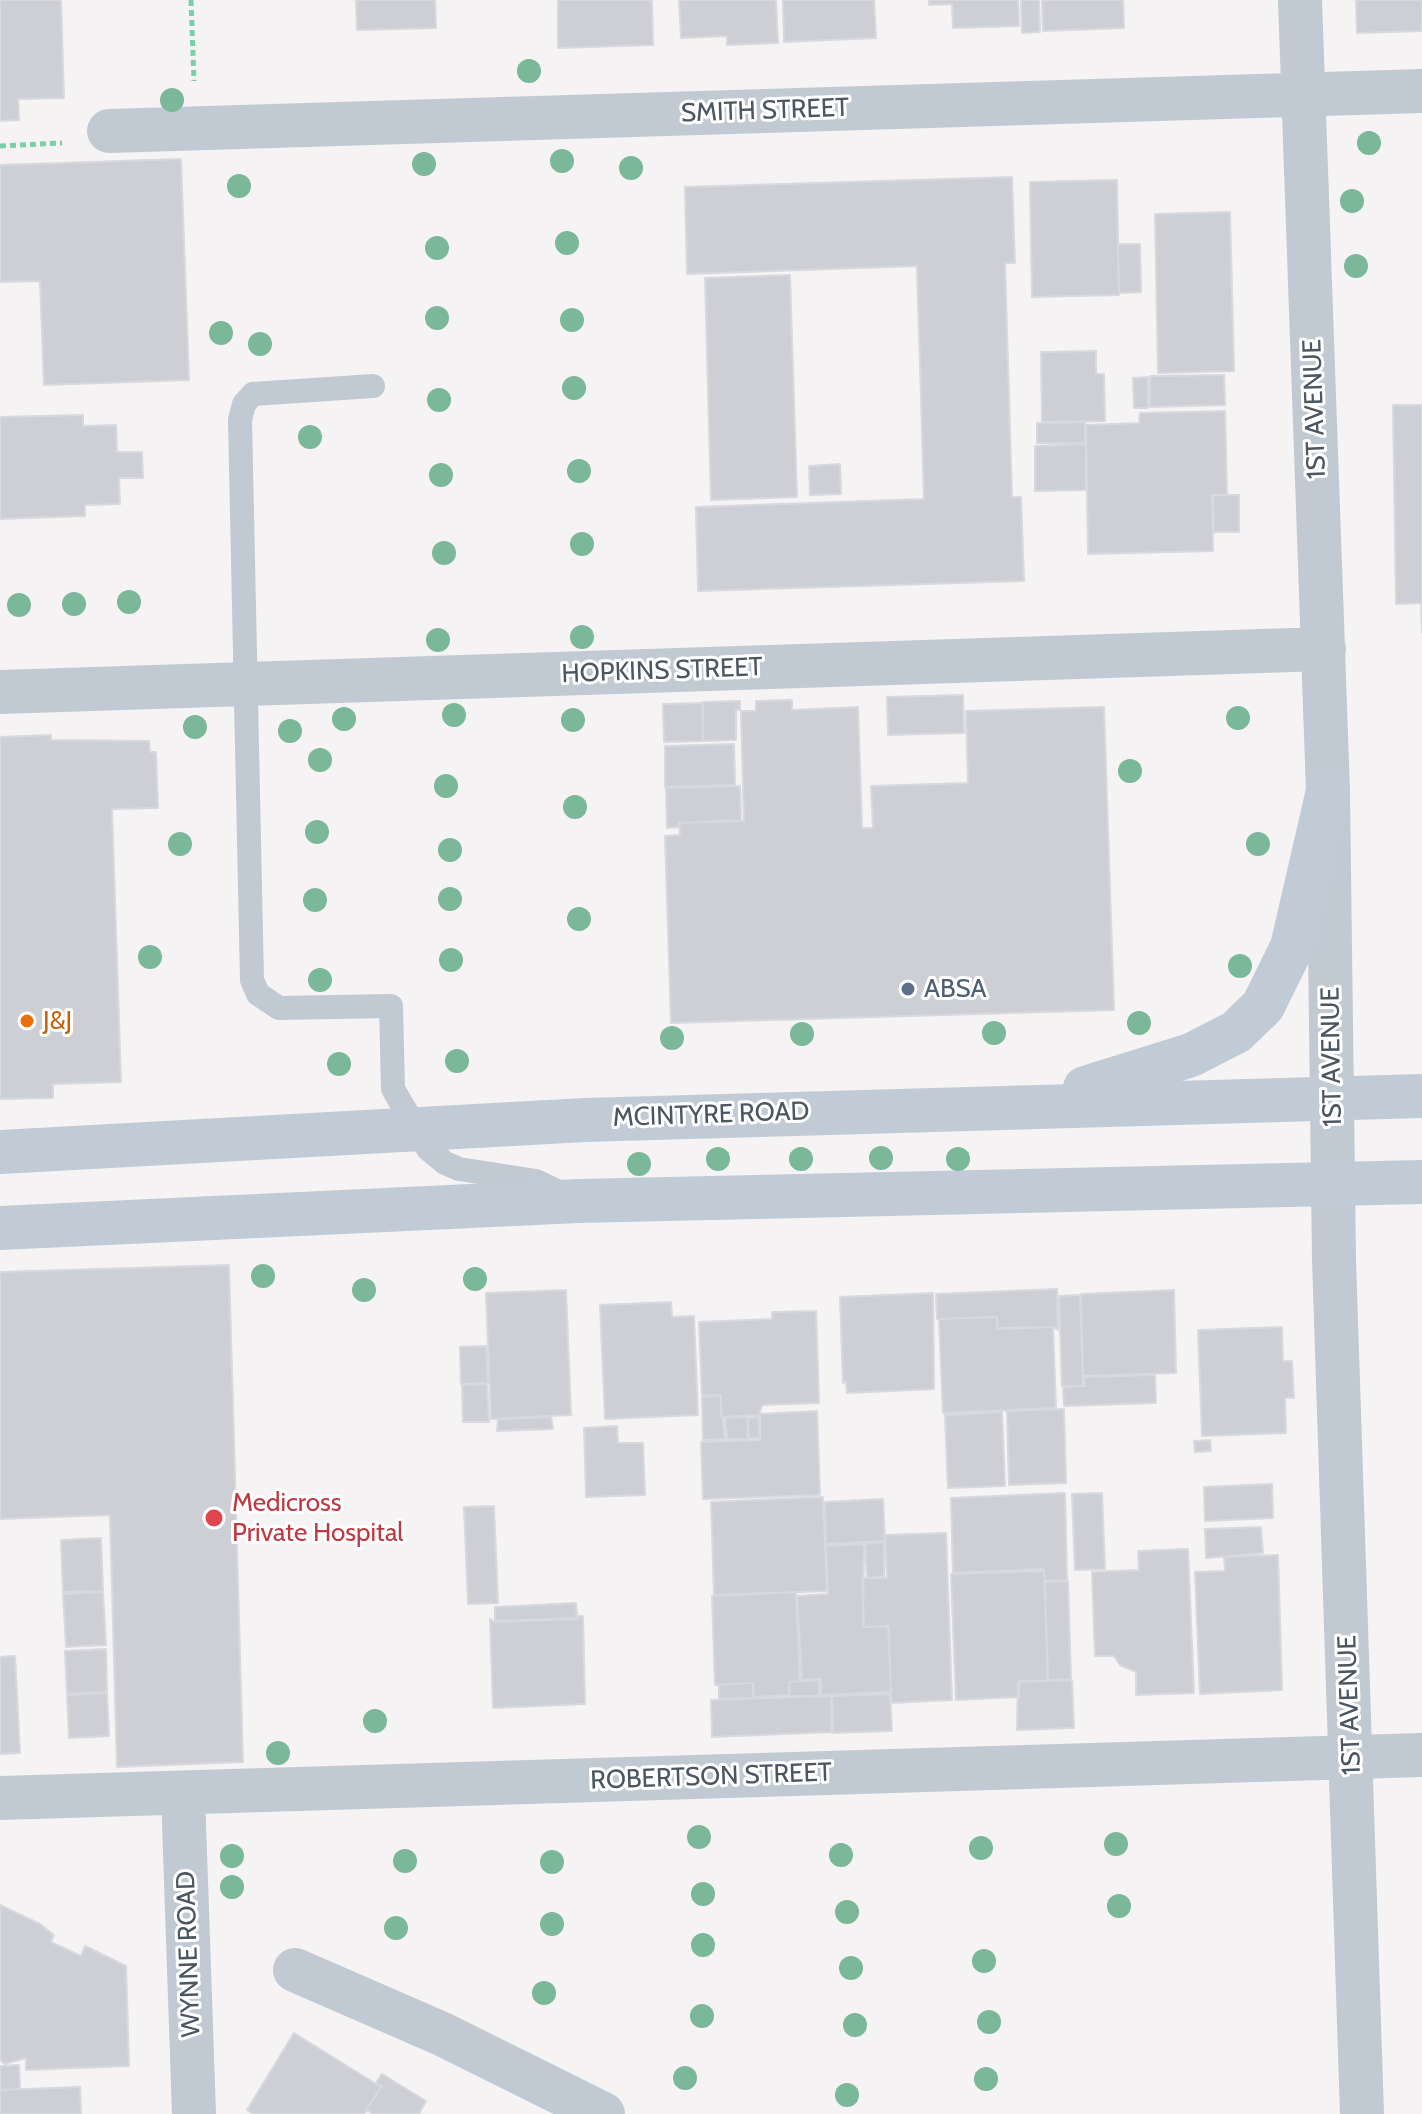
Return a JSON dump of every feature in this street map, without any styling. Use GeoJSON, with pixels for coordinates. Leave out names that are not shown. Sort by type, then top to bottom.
{"type":"FeatureCollection","features":[{"type":"Feature","properties":{"kind":"main road"},"geometry":{"type":"LineString","coordinates":[[1029,1105],[1191,1055],[1236,1032],[1255,1015],[1273,988],[1292,947],[1328,791]]}},
{"type":"Feature","properties":{"kind":"main road","name":"MCINTYRE ROAD"},"geometry":{"type":"LineString","coordinates":[[0,1152],[585,1120],[1422,1096]]}},
{"type":"Feature","properties":{"kind":"main road"},"geometry":{"type":"LineString","coordinates":[[0,1228],[578,1201],[1422,1182]]}},
{"type":"Feature","properties":{"kind":"street","name":"1ST AVENUE"},"geometry":{"type":"LineString","coordinates":[[1300,0],[1324,649],[1332,1098],[1362,2114]]}},
{"type":"Feature","properties":{"kind":"street","name":"SMITH STREET"},"geometry":{"type":"LineString","coordinates":[[109,131],[1422,91]]}},
{"type":"Feature","properties":{"kind":"street","name":"HOPKINS STREET"},"geometry":{"type":"LineString","coordinates":[[0,692],[1324,649]]}},
{"type":"Feature","properties":{"kind":"street","name":"ROBERTSON STREET"},"geometry":{"type":"LineString","coordinates":[[0,1798],[1422,1755]]}},
{"type":"Feature","properties":{"kind":"street","name":"WYNNE ROAD"},"geometry":{"type":"LineString","coordinates":[[183,1794],[194,2114]]}},
{"type":"Feature","properties":{"kind":"street"},"geometry":{"type":"LineString","coordinates":[[295,1970],[442,2034],[603,2114]]}},
{"type":"Feature","properties":{"kind":"lane"},"geometry":{"type":"LineString","coordinates":[[373,386],[253,394],[244,404],[240,420],[252,980],[258,994],[279,1008],[391,1006],[393,1089],[416,1131],[445,1163],[474,1173],[536,1181],[578,1201]]}},
{"type":"Feature","properties":{"kind":"path"},"geometry":{"type":"LineString","coordinates":[[191,0],[194,84]]}},
{"type":"Feature","properties":{"kind":"path"},"geometry":{"type":"LineString","coordinates":[[0,146],[62,143]]}},
{"type":"Feature","properties":{"kind":"building"},"geometry":{"type":"Polygon","coordinates":[[[0,0],[61,0],[64,98],[18,99],[19,120],[0,121],[0,0]]]}},
{"type":"Feature","properties":{"kind":"building"},"geometry":{"type":"Polygon","coordinates":[[[356,0],[435,0],[436,28],[357,30],[356,0]]]}},
{"type":"Feature","properties":{"kind":"building"},"geometry":{"type":"Polygon","coordinates":[[[558,0],[652,0],[653,45],[558,48],[558,0]]]}},
{"type":"Feature","properties":{"kind":"building"},"geometry":{"type":"Polygon","coordinates":[[[679,0],[776,0],[778,43],[727,45],[727,36],[681,38],[679,0]]]}},
{"type":"Feature","properties":{"kind":"building"},"geometry":{"type":"Polygon","coordinates":[[[783,0],[874,0],[876,38],[784,42],[783,0]]]}},
{"type":"Feature","properties":{"kind":"building"},"geometry":{"type":"Polygon","coordinates":[[[929,0],[1018,0],[1019,26],[953,28],[952,4],[929,5],[929,0]]]}},
{"type":"Feature","properties":{"kind":"building"},"geometry":{"type":"Polygon","coordinates":[[[1021,0],[1039,0],[1040,32],[1022,33],[1021,0]]]}},
{"type":"Feature","properties":{"kind":"building"},"geometry":{"type":"Polygon","coordinates":[[[1042,0],[1123,0],[1124,28],[1043,31],[1042,0]]]}},
{"type":"Feature","properties":{"kind":"building"},"geometry":{"type":"Polygon","coordinates":[[[1356,0],[1422,0],[1422,31],[1357,33],[1356,0]]]}},
{"type":"Feature","properties":{"kind":"building"},"geometry":{"type":"Polygon","coordinates":[[[181,159],[189,380],[44,385],[40,281],[0,282],[0,165],[181,159]]]}},
{"type":"Feature","properties":{"kind":"building"},"geometry":{"type":"Polygon","coordinates":[[[1012,177],[1015,263],[1005,263],[1012,497],[1021,497],[1024,581],[698,591],[696,507],[924,499],[917,266],[687,274],[685,187],[1012,177]]]}},
{"type":"Feature","properties":{"kind":"building"},"geometry":{"type":"Polygon","coordinates":[[[1117,180],[1119,295],[1032,297],[1030,182],[1117,180]]]}},
{"type":"Feature","properties":{"kind":"building"},"geometry":{"type":"Polygon","coordinates":[[[1230,212],[1234,371],[1158,373],[1155,214],[1230,212]]]}},
{"type":"Feature","properties":{"kind":"building"},"geometry":{"type":"Polygon","coordinates":[[[1118,244],[1140,244],[1141,292],[1119,293],[1118,244]]]}},
{"type":"Feature","properties":{"kind":"building"},"geometry":{"type":"Polygon","coordinates":[[[790,275],[797,497],[711,500],[705,278],[790,275]]]}},
{"type":"Feature","properties":{"kind":"building"},"geometry":{"type":"Polygon","coordinates":[[[1096,351],[1096,374],[1104,374],[1105,421],[1042,422],[1041,352],[1096,351]]]}},
{"type":"Feature","properties":{"kind":"building"},"geometry":{"type":"Polygon","coordinates":[[[1224,375],[1225,405],[1150,407],[1150,376],[1224,375]]]}},
{"type":"Feature","properties":{"kind":"building"},"geometry":{"type":"Polygon","coordinates":[[[1148,377],[1148,408],[1134,408],[1133,378],[1148,377]]]}},
{"type":"Feature","properties":{"kind":"building"},"geometry":{"type":"Polygon","coordinates":[[[1393,405],[1422,405],[1422,633],[1421,603],[1396,604],[1393,405]]]}},
{"type":"Feature","properties":{"kind":"building"},"geometry":{"type":"Polygon","coordinates":[[[1225,411],[1227,495],[1212,495],[1213,551],[1088,554],[1086,425],[1139,423],[1140,413],[1225,411]]]}},
{"type":"Feature","properties":{"kind":"building"},"geometry":{"type":"Polygon","coordinates":[[[83,415],[83,426],[116,425],[117,452],[142,452],[143,478],[119,478],[120,504],[85,505],[85,516],[0,519],[0,417],[83,415]]]}},
{"type":"Feature","properties":{"kind":"building"},"geometry":{"type":"Polygon","coordinates":[[[1085,422],[1085,443],[1037,443],[1037,423],[1085,422]]]}},
{"type":"Feature","properties":{"kind":"building"},"geometry":{"type":"Polygon","coordinates":[[[1086,444],[1086,490],[1035,491],[1035,446],[1086,444]]]}},
{"type":"Feature","properties":{"kind":"building"},"geometry":{"type":"Polygon","coordinates":[[[840,464],[841,494],[810,495],[809,466],[840,464]]]}},
{"type":"Feature","properties":{"kind":"building"},"geometry":{"type":"Polygon","coordinates":[[[1213,495],[1239,495],[1239,532],[1214,532],[1213,495]]]}},
{"type":"Feature","properties":{"kind":"building"},"geometry":{"type":"Polygon","coordinates":[[[963,695],[964,733],[888,735],[887,697],[963,695]]]}},
{"type":"Feature","properties":{"kind":"building"},"geometry":{"type":"Polygon","coordinates":[[[792,700],[792,710],[858,707],[862,828],[873,828],[871,786],[968,783],[966,711],[1104,707],[1114,1010],[671,1023],[665,836],[680,835],[679,823],[744,821],[741,711],[756,711],[756,701],[792,700]]]}},
{"type":"Feature","properties":{"kind":"building"},"geometry":{"type":"Polygon","coordinates":[[[740,701],[740,710],[736,710],[736,740],[703,741],[703,702],[740,701]]]}},
{"type":"Feature","properties":{"kind":"building"},"geometry":{"type":"Polygon","coordinates":[[[702,703],[703,741],[664,742],[663,704],[702,703]]]}},
{"type":"Feature","properties":{"kind":"building"},"geometry":{"type":"Polygon","coordinates":[[[51,735],[51,740],[149,741],[150,752],[156,752],[158,808],[112,809],[121,1082],[53,1084],[53,1098],[0,1099],[0,737],[51,735]]]}},
{"type":"Feature","properties":{"kind":"building"},"geometry":{"type":"Polygon","coordinates":[[[734,744],[735,785],[665,787],[665,746],[734,744]]]}},
{"type":"Feature","properties":{"kind":"building"},"geometry":{"type":"Polygon","coordinates":[[[740,786],[741,820],[679,823],[679,827],[667,828],[666,788],[740,786]]]}},
{"type":"Feature","properties":{"kind":"building"},"geometry":{"type":"Polygon","coordinates":[[[229,1265],[243,1762],[117,1767],[110,1515],[0,1519],[0,1272],[229,1265]]]}},
{"type":"Feature","properties":{"kind":"building"},"geometry":{"type":"Polygon","coordinates":[[[1057,1289],[1058,1330],[1053,1327],[997,1328],[997,1317],[937,1319],[936,1294],[1057,1289]]]}},
{"type":"Feature","properties":{"kind":"building"},"geometry":{"type":"Polygon","coordinates":[[[566,1290],[571,1415],[491,1419],[486,1293],[566,1290]]]}},
{"type":"Feature","properties":{"kind":"building"},"geometry":{"type":"Polygon","coordinates":[[[1174,1290],[1176,1373],[1083,1376],[1081,1294],[1174,1290]]]}},
{"type":"Feature","properties":{"kind":"building"},"geometry":{"type":"Polygon","coordinates":[[[933,1293],[934,1389],[847,1393],[846,1382],[843,1383],[840,1297],[933,1293]]]}},
{"type":"Feature","properties":{"kind":"building"},"geometry":{"type":"Polygon","coordinates":[[[1080,1295],[1083,1386],[1062,1386],[1059,1296],[1080,1295]]]}},
{"type":"Feature","properties":{"kind":"building"},"geometry":{"type":"Polygon","coordinates":[[[671,1302],[672,1317],[694,1316],[698,1415],[605,1419],[600,1305],[671,1302]]]}},
{"type":"Feature","properties":{"kind":"building"},"geometry":{"type":"Polygon","coordinates":[[[816,1311],[819,1403],[762,1405],[759,1415],[721,1417],[721,1395],[702,1395],[699,1322],[772,1319],[772,1312],[816,1311]]]}},
{"type":"Feature","properties":{"kind":"building"},"geometry":{"type":"Polygon","coordinates":[[[997,1317],[997,1329],[1053,1327],[1056,1408],[943,1413],[939,1319],[997,1317]]]}},
{"type":"Feature","properties":{"kind":"building"},"geometry":{"type":"Polygon","coordinates":[[[1282,1327],[1283,1361],[1292,1361],[1294,1398],[1285,1398],[1286,1433],[1202,1436],[1198,1330],[1282,1327]]]}},
{"type":"Feature","properties":{"kind":"building"},"geometry":{"type":"Polygon","coordinates":[[[486,1346],[488,1383],[461,1384],[460,1347],[486,1346]]]}},
{"type":"Feature","properties":{"kind":"building"},"geometry":{"type":"Polygon","coordinates":[[[1155,1375],[1156,1403],[1064,1406],[1063,1387],[1085,1386],[1084,1377],[1155,1375]]]}},
{"type":"Feature","properties":{"kind":"building"},"geometry":{"type":"Polygon","coordinates":[[[487,1384],[489,1422],[463,1422],[462,1385],[487,1384]]]}},
{"type":"Feature","properties":{"kind":"building"},"geometry":{"type":"Polygon","coordinates":[[[720,1396],[725,1439],[703,1440],[702,1397],[720,1396]]]}},
{"type":"Feature","properties":{"kind":"building"},"geometry":{"type":"Polygon","coordinates":[[[1064,1409],[1066,1483],[1009,1485],[1007,1411],[1064,1409]]]}},
{"type":"Feature","properties":{"kind":"building"},"geometry":{"type":"Polygon","coordinates":[[[817,1411],[820,1495],[703,1499],[701,1442],[760,1440],[760,1414],[817,1411]]]}},
{"type":"Feature","properties":{"kind":"building"},"geometry":{"type":"Polygon","coordinates":[[[1002,1412],[1005,1486],[948,1488],[945,1415],[1002,1412]]]}},
{"type":"Feature","properties":{"kind":"building"},"geometry":{"type":"Polygon","coordinates":[[[551,1417],[553,1429],[497,1431],[498,1419],[551,1417]]]}},
{"type":"Feature","properties":{"kind":"building"},"geometry":{"type":"Polygon","coordinates":[[[747,1417],[748,1439],[727,1439],[725,1418],[747,1417]]]}},
{"type":"Feature","properties":{"kind":"building"},"geometry":{"type":"Polygon","coordinates":[[[758,1417],[760,1438],[749,1438],[748,1418],[758,1417]]]}},
{"type":"Feature","properties":{"kind":"building"},"geometry":{"type":"Polygon","coordinates":[[[617,1426],[618,1443],[643,1443],[645,1495],[586,1497],[584,1428],[617,1426]]]}},
{"type":"Feature","properties":{"kind":"building"},"geometry":{"type":"Polygon","coordinates":[[[1210,1440],[1211,1451],[1195,1452],[1194,1441],[1210,1440]]]}},
{"type":"Feature","properties":{"kind":"building"},"geometry":{"type":"Polygon","coordinates":[[[1272,1484],[1273,1518],[1205,1521],[1204,1487],[1272,1484]]]}},
{"type":"Feature","properties":{"kind":"building"},"geometry":{"type":"Polygon","coordinates":[[[1065,1493],[1067,1580],[1045,1581],[1044,1569],[953,1573],[951,1498],[1065,1493]]]}},
{"type":"Feature","properties":{"kind":"building"},"geometry":{"type":"Polygon","coordinates":[[[1102,1493],[1105,1569],[1075,1570],[1072,1494],[1102,1493]]]}},
{"type":"Feature","properties":{"kind":"building"},"geometry":{"type":"Polygon","coordinates":[[[823,1497],[827,1591],[714,1595],[711,1502],[823,1497]]]}},
{"type":"Feature","properties":{"kind":"building"},"geometry":{"type":"Polygon","coordinates":[[[883,1499],[885,1541],[826,1544],[825,1502],[883,1499]]]}},
{"type":"Feature","properties":{"kind":"building"},"geometry":{"type":"Polygon","coordinates":[[[494,1506],[498,1603],[468,1604],[464,1507],[494,1506]]]}},
{"type":"Feature","properties":{"kind":"building"},"geometry":{"type":"Polygon","coordinates":[[[1261,1527],[1263,1553],[1206,1558],[1205,1529],[1261,1527]]]}},
{"type":"Feature","properties":{"kind":"building"},"geometry":{"type":"Polygon","coordinates":[[[946,1533],[952,1700],[891,1703],[889,1626],[864,1627],[862,1578],[887,1578],[885,1535],[946,1533]]]}},
{"type":"Feature","properties":{"kind":"building"},"geometry":{"type":"Polygon","coordinates":[[[101,1538],[103,1591],[63,1592],[61,1540],[101,1538]]]}},
{"type":"Feature","properties":{"kind":"building"},"geometry":{"type":"Polygon","coordinates":[[[884,1542],[884,1576],[867,1578],[865,1544],[884,1542]]]}},
{"type":"Feature","properties":{"kind":"building"},"geometry":{"type":"Polygon","coordinates":[[[864,1544],[863,1627],[888,1626],[891,1692],[821,1695],[821,1679],[802,1680],[797,1596],[828,1594],[826,1546],[864,1544]]]}},
{"type":"Feature","properties":{"kind":"building"},"geometry":{"type":"Polygon","coordinates":[[[1188,1549],[1194,1693],[1136,1695],[1136,1672],[1120,1665],[1114,1656],[1095,1656],[1092,1572],[1139,1570],[1138,1551],[1188,1549]]]}},
{"type":"Feature","properties":{"kind":"building"},"geometry":{"type":"Polygon","coordinates":[[[1278,1555],[1282,1690],[1200,1694],[1195,1572],[1225,1571],[1224,1557],[1278,1555]]]}},
{"type":"Feature","properties":{"kind":"building"},"geometry":{"type":"Polygon","coordinates":[[[1044,1571],[1048,1681],[1019,1681],[1019,1697],[956,1700],[951,1574],[1044,1571]]]}},
{"type":"Feature","properties":{"kind":"building"},"geometry":{"type":"Polygon","coordinates":[[[1068,1581],[1071,1679],[1048,1680],[1045,1582],[1068,1581]]]}},
{"type":"Feature","properties":{"kind":"building"},"geometry":{"type":"Polygon","coordinates":[[[103,1592],[106,1645],[66,1647],[63,1594],[103,1592]]]}},
{"type":"Feature","properties":{"kind":"building"},"geometry":{"type":"Polygon","coordinates":[[[796,1592],[800,1681],[789,1682],[789,1695],[754,1697],[753,1683],[715,1685],[712,1596],[796,1592]]]}},
{"type":"Feature","properties":{"kind":"building"},"geometry":{"type":"Polygon","coordinates":[[[576,1603],[577,1618],[495,1621],[495,1607],[576,1603]]]}},
{"type":"Feature","properties":{"kind":"building"},"geometry":{"type":"Polygon","coordinates":[[[577,1616],[583,1616],[585,1704],[493,1708],[490,1619],[494,1622],[578,1619],[577,1616]]]}},
{"type":"Feature","properties":{"kind":"building"},"geometry":{"type":"Polygon","coordinates":[[[106,1649],[107,1692],[67,1694],[65,1651],[106,1649]]]}},
{"type":"Feature","properties":{"kind":"building"},"geometry":{"type":"Polygon","coordinates":[[[15,1656],[20,1753],[0,1754],[0,1657],[15,1656]]]}},
{"type":"Feature","properties":{"kind":"building"},"geometry":{"type":"Polygon","coordinates":[[[819,1680],[819,1696],[790,1696],[789,1682],[819,1680]]]}},
{"type":"Feature","properties":{"kind":"building"},"geometry":{"type":"Polygon","coordinates":[[[1072,1680],[1074,1728],[1017,1730],[1018,1682],[1072,1680]]]}},
{"type":"Feature","properties":{"kind":"building"},"geometry":{"type":"Polygon","coordinates":[[[753,1683],[753,1698],[719,1699],[719,1685],[753,1683]]]}},
{"type":"Feature","properties":{"kind":"building"},"geometry":{"type":"Polygon","coordinates":[[[107,1693],[109,1736],[69,1738],[67,1695],[107,1693]]]}},
{"type":"Feature","properties":{"kind":"building"},"geometry":{"type":"Polygon","coordinates":[[[890,1694],[892,1731],[833,1733],[832,1696],[890,1694]]]}},
{"type":"Feature","properties":{"kind":"building"},"geometry":{"type":"Polygon","coordinates":[[[831,1696],[832,1732],[712,1737],[711,1700],[831,1696]]]}},
{"type":"Feature","properties":{"kind":"building"},"geometry":{"type":"Polygon","coordinates":[[[0,1905],[40,1924],[54,1935],[51,1942],[81,1956],[85,1946],[126,1966],[129,2066],[26,2070],[26,2058],[4,2064],[0,2059],[0,1905]]]}},
{"type":"Feature","properties":{"kind":"building"},"geometry":{"type":"Polygon","coordinates":[[[294,2033],[381,2087],[364,2114],[253,2114],[247,2110],[294,2033]]]}},
{"type":"Feature","properties":{"kind":"building"},"geometry":{"type":"Polygon","coordinates":[[[19,2065],[20,2089],[0,2090],[0,2066],[19,2065]]]}},
{"type":"Feature","properties":{"kind":"building"},"geometry":{"type":"Polygon","coordinates":[[[382,2074],[426,2101],[419,2114],[373,2114],[366,2110],[382,2086],[376,2083],[382,2074]]]}},
{"type":"Feature","properties":{"kind":"building"},"geometry":{"type":"Polygon","coordinates":[[[80,2087],[81,2114],[0,2114],[0,2090],[80,2087]]]}},
{"type":"Feature","properties":{"kind":"place","name":"ABSA"},"geometry":{"type":"Point","coordinates":[908,989]}},
{"type":"Feature","properties":{"kind":"place","name":"J&J"},"geometry":{"type":"Point","coordinates":[27,1021]}},
{"type":"Feature","properties":{"kind":"place","name":"Medicross Private Hospital"},"geometry":{"type":"Point","coordinates":[214,1518]}}]}
